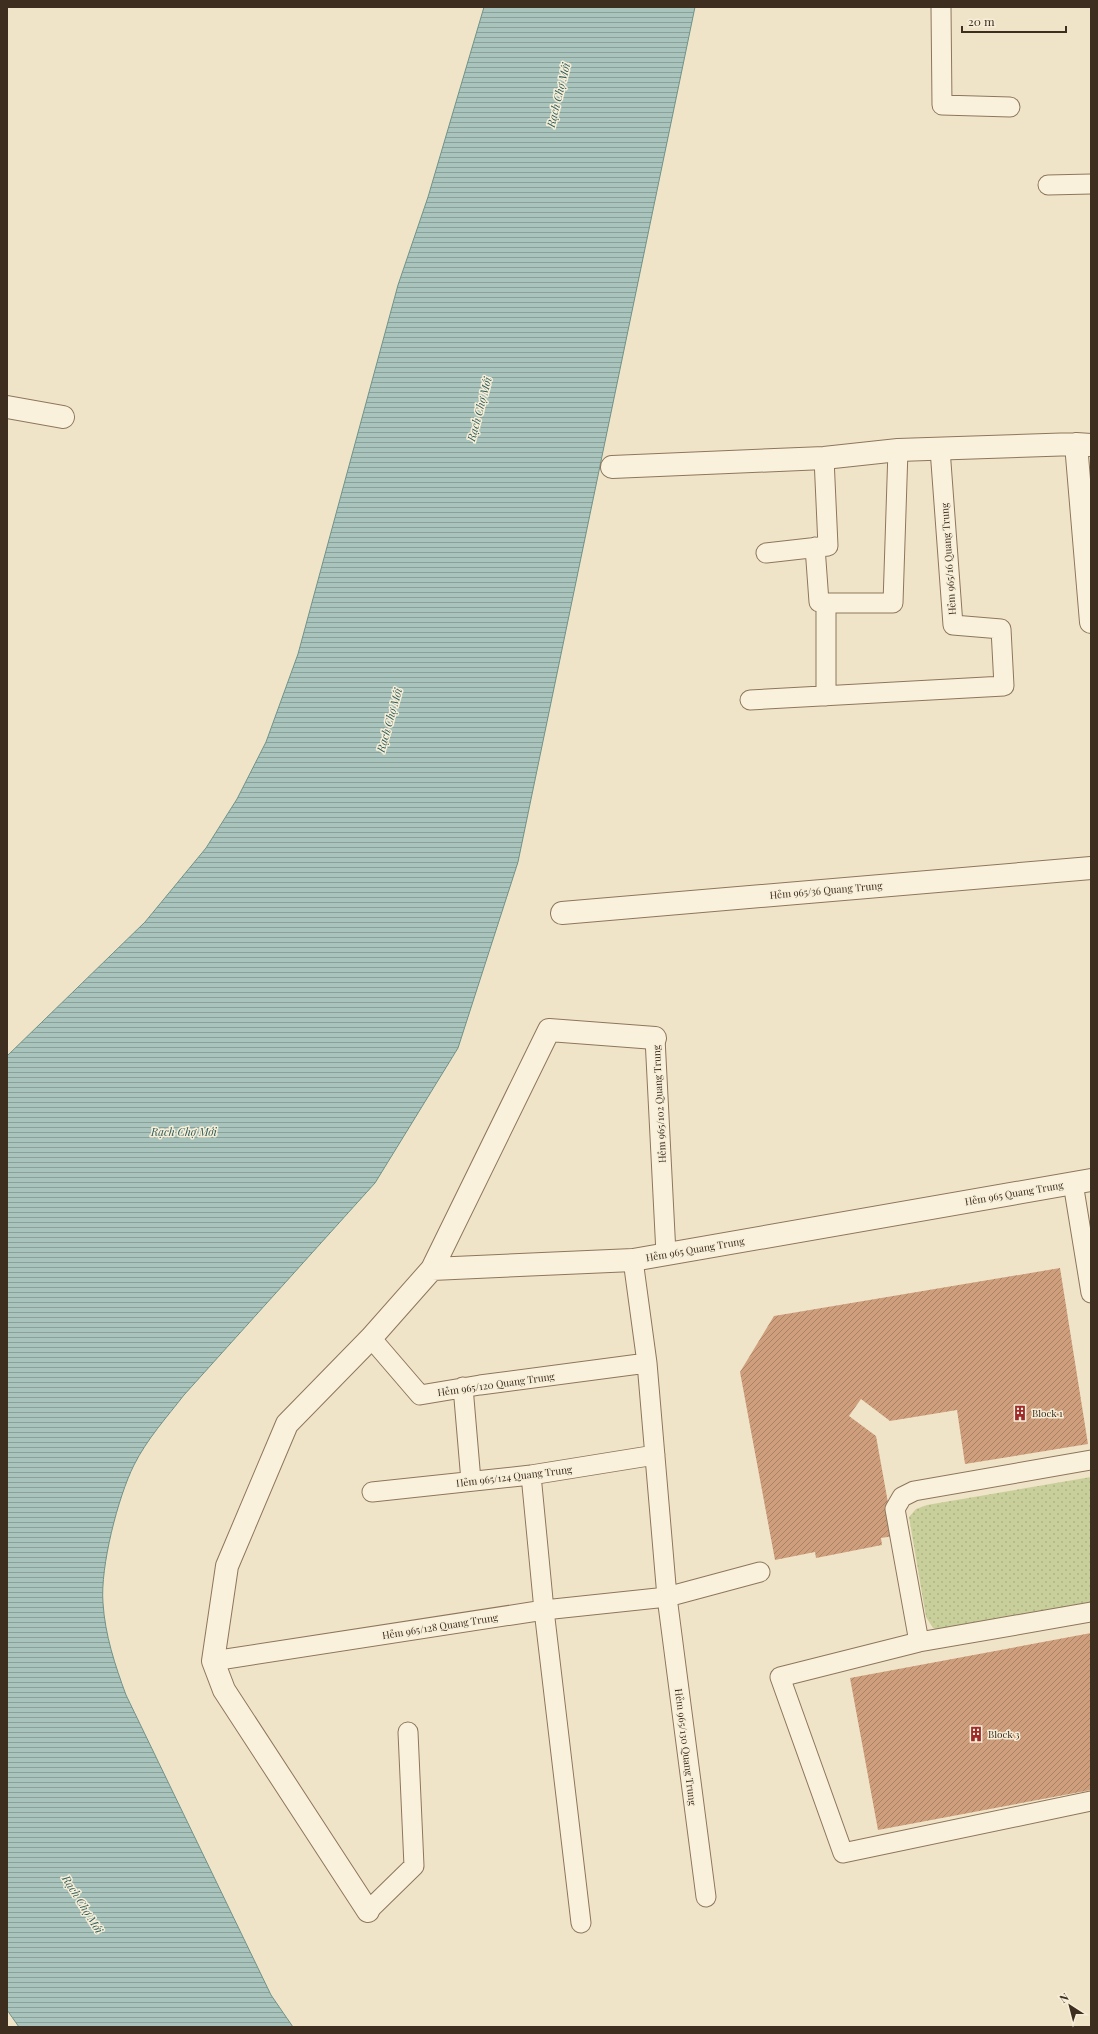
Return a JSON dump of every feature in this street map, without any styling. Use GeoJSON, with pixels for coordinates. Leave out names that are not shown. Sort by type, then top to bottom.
{"type":"FeatureCollection","features":[{"type":"Feature","properties":{"kind":"street"},"geometry":{"type":"LineString","coordinates":[[7,406],[63,417]]}},
{"type":"Feature","properties":{"kind":"street"},"geometry":{"type":"LineString","coordinates":[[612,467],[824,458],[898,450],[1083,444],[1091,622]]}},
{"type":"Feature","properties":{"kind":"street","name":"Hẻm 965/36 Quang Trung"},"geometry":{"type":"LineString","coordinates":[[562,913],[1091,868]]}},
{"type":"Feature","properties":{"kind":"street","name":"Hẻm 965/102 Quang Trung"},"geometry":{"type":"LineString","coordinates":[[432,1269],[549,1030],[655,1038]]}},
{"type":"Feature","properties":{"kind":"street","name":"Hẻm 965 Quang Trung"},"geometry":{"type":"LineString","coordinates":[[633,1260],[1082,1181]]}},
{"type":"Feature","properties":{"kind":"street"},"geometry":{"type":"LineString","coordinates":[[368,1911],[224,1690],[213,1661],[227,1566],[287,1424],[371,1338],[432,1269],[633,1260]]}},
{"type":"Feature","properties":{"kind":"lane"},"geometry":{"type":"LineString","coordinates":[[941,7],[942,105],[1010,107]]}},
{"type":"Feature","properties":{"kind":"lane"},"geometry":{"type":"LineString","coordinates":[[1048,184],[1091,184]]}},
{"type":"Feature","properties":{"kind":"lane","name":"Hẻm 965/16 Quang Trung"},"geometry":{"type":"LineString","coordinates":[[750,700],[1004,686],[1002,628],[953,626],[940,448]]}},
{"type":"Feature","properties":{"kind":"lane"},"geometry":{"type":"LineString","coordinates":[[815,548],[819,602],[893,603],[898,450]]}},
{"type":"Feature","properties":{"kind":"lane"},"geometry":{"type":"LineString","coordinates":[[766,553],[828,546],[824,458]]}},
{"type":"Feature","properties":{"kind":"lane"},"geometry":{"type":"LineString","coordinates":[[826,603],[826,696]]}},
{"type":"Feature","properties":{"kind":"lane","name":"Hẻm 965/102 Quang Trung"},"geometry":{"type":"LineString","coordinates":[[655,1038],[666,1254]]}},
{"type":"Feature","properties":{"kind":"lane"},"geometry":{"type":"LineString","coordinates":[[1082,1181],[1091,1293]]}},
{"type":"Feature","properties":{"kind":"lane","name":"Hẻm 965 Quang Trung"},"geometry":{"type":"LineString","coordinates":[[633,1260],[647,1363],[667,1597]]}},
{"type":"Feature","properties":{"kind":"lane","name":"Hẻm 965/120 Quang Trung"},"geometry":{"type":"LineString","coordinates":[[371,1338],[420,1395],[647,1363]]}},
{"type":"Feature","properties":{"kind":"lane"},"geometry":{"type":"LineString","coordinates":[[464,1388],[471,1481]]}},
{"type":"Feature","properties":{"kind":"lane","name":"Hẻm 965/124 Quang Trung"},"geometry":{"type":"LineString","coordinates":[[372,1492],[531,1475],[655,1455]]}},
{"type":"Feature","properties":{"kind":"lane"},"geometry":{"type":"LineString","coordinates":[[919,1642],[895,1509],[902,1497],[914,1491],[1091,1460]]}},
{"type":"Feature","properties":{"kind":"lane"},"geometry":{"type":"LineString","coordinates":[[531,1475],[544,1610],[581,1923]]}},
{"type":"Feature","properties":{"kind":"lane"},"geometry":{"type":"LineString","coordinates":[[667,1597],[760,1572]]}},
{"type":"Feature","properties":{"kind":"lane","name":"Hẻm 965/128 Quang Trung"},"geometry":{"type":"LineString","coordinates":[[213,1661],[544,1610],[667,1597]]}},
{"type":"Feature","properties":{"kind":"lane","name":"Hẻm 965/130 Quang Trung"},"geometry":{"type":"LineString","coordinates":[[667,1597],[706,1897]]}},
{"type":"Feature","properties":{"kind":"lane"},"geometry":{"type":"LineString","coordinates":[[1091,1612],[919,1642],[780,1677],[843,1853],[1091,1801]]}},
{"type":"Feature","properties":{"kind":"lane"},"geometry":{"type":"LineString","coordinates":[[368,1911],[414,1866],[408,1732]]}},
{"type":"Feature","properties":{"kind":"green space"},"geometry":{"type":"Polygon","coordinates":[[[1091,1477],[1091,1607],[944,1632],[933,1628],[926,1617],[909,1517],[916,1509],[927,1505],[1091,1477]]]}},
{"type":"Feature","properties":{"kind":"water","name":"Rạch Chợ Mới"},"geometry":{"type":"Polygon","coordinates":[[[484,7],[695,7],[518,862],[458,1048],[375,1183],[184,1395],[145,1446],[134,1465],[116,1513],[104,1571],[103,1603],[106,1627],[114,1661],[126,1695],[271,1995],[293,2027],[19,2027],[7,2010],[7,1056],[145,922],[206,848],[237,799],[266,742],[298,654],[398,285],[428,197],[484,7]]]}},
{"type":"Feature","properties":{"kind":"building","name":"Block 1"},"geometry":{"type":"Polygon","coordinates":[[[1060,1268],[1088,1444],[965,1464],[957,1410],[890,1421],[861,1399],[849,1416],[876,1436],[894,1536],[881,1538],[882,1545],[816,1558],[815,1552],[775,1560],[740,1372],[774,1316],[1060,1268]]]}},
{"type":"Feature","properties":{"kind":"building","name":"Block 3"},"geometry":{"type":"Polygon","coordinates":[[[1091,1633],[1091,1790],[878,1830],[850,1678],[1091,1633]]]}},
{"type":"Feature","properties":{"kind":"place","name":"Block 1"},"geometry":{"type":"Point","coordinates":[1020,1413]}},
{"type":"Feature","properties":{"kind":"place","name":"Block 3"},"geometry":{"type":"Point","coordinates":[976,1734]}}]}
